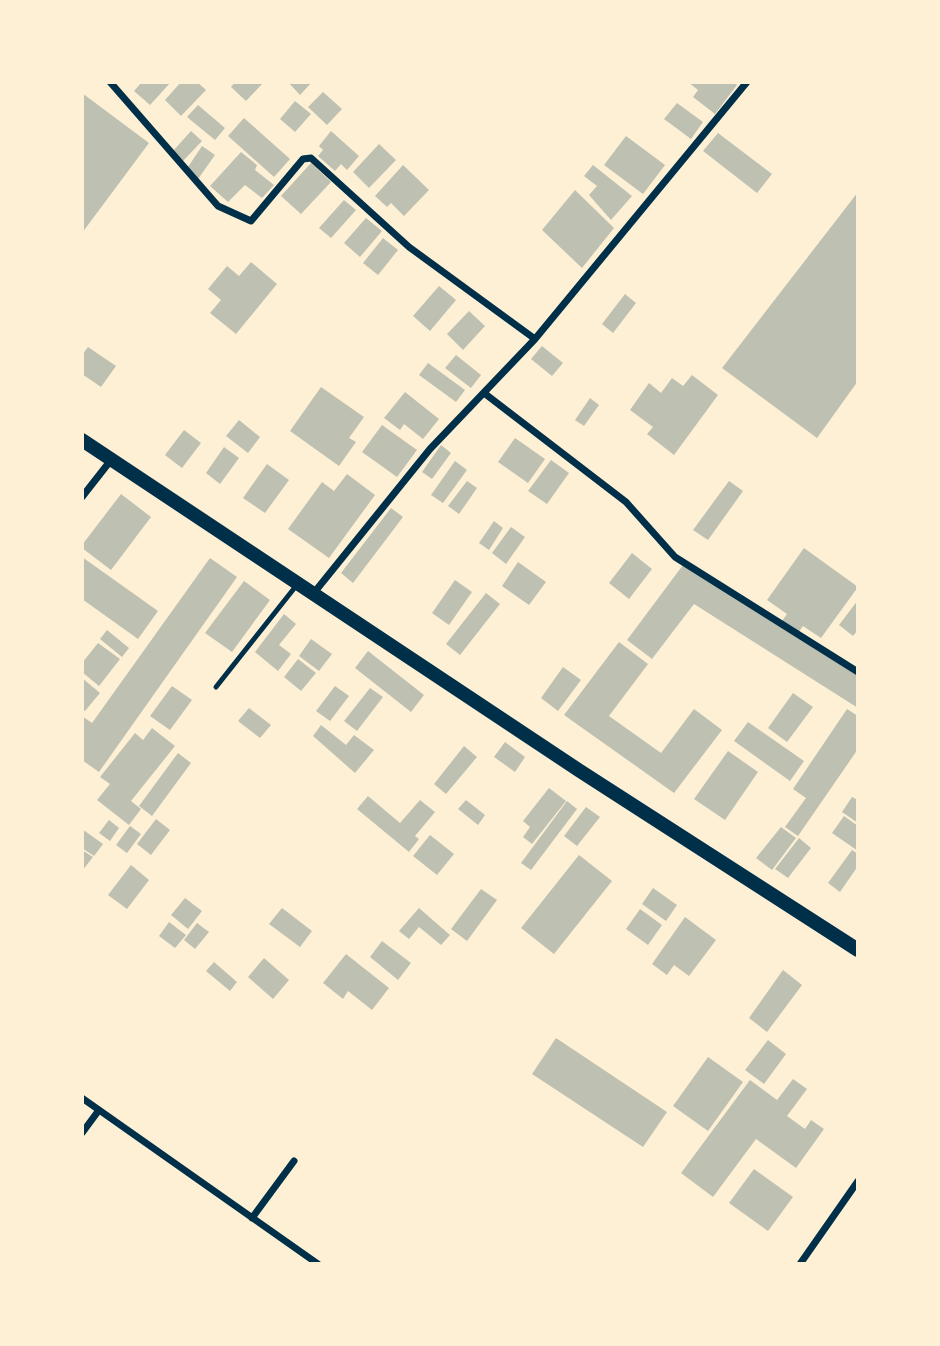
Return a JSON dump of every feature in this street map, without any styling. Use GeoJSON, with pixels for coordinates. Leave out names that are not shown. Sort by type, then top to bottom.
{"type":"FeatureCollection","features":[{"type":"Feature","properties":{"kind":"main road"},"geometry":{"type":"LineString","coordinates":[[82,440],[313,594],[855,944]]}},
{"type":"Feature","properties":{"kind":"street"},"geometry":{"type":"LineString","coordinates":[[110,82],[218,206],[251,221],[258,216],[303,159],[311,158],[409,247],[535,339]]}},
{"type":"Feature","properties":{"kind":"street"},"geometry":{"type":"LineString","coordinates":[[313,594],[430,449],[535,339],[747,82]]}},
{"type":"Feature","properties":{"kind":"street"},"geometry":{"type":"LineString","coordinates":[[484,393],[625,502],[675,557],[858,672]]}},
{"type":"Feature","properties":{"kind":"street"},"geometry":{"type":"LineString","coordinates":[[82,497],[111,460]]}},
{"type":"Feature","properties":{"kind":"street"},"geometry":{"type":"LineString","coordinates":[[82,1098],[317,1264]]}},
{"type":"Feature","properties":{"kind":"street"},"geometry":{"type":"LineString","coordinates":[[82,1133],[99,1110]]}},
{"type":"Feature","properties":{"kind":"street"},"geometry":{"type":"LineString","coordinates":[[252,1218],[294,1161]]}},
{"type":"Feature","properties":{"kind":"street"},"geometry":{"type":"LineString","coordinates":[[800,1264],[858,1181]]}},
{"type":"Feature","properties":{"kind":"lane"},"geometry":{"type":"LineString","coordinates":[[216,687],[298,584]]}},
{"type":"Feature","properties":{"kind":"building"},"geometry":{"type":"Polygon","coordinates":[[[142,82],[171,82],[150,105],[134,91],[142,82]]]}},
{"type":"Feature","properties":{"kind":"building"},"geometry":{"type":"Polygon","coordinates":[[[181,82],[197,82],[206,90],[181,116],[165,100],[181,82]]]}},
{"type":"Feature","properties":{"kind":"building"},"geometry":{"type":"Polygon","coordinates":[[[235,82],[264,82],[246,101],[231,87],[235,82]]]}},
{"type":"Feature","properties":{"kind":"building"},"geometry":{"type":"Polygon","coordinates":[[[288,82],[312,82],[300,95],[288,82]]]}},
{"type":"Feature","properties":{"kind":"building"},"geometry":{"type":"Polygon","coordinates":[[[688,82],[734,82],[737,85],[715,114],[693,97],[698,90],[688,82]]]}},
{"type":"Feature","properties":{"kind":"building"},"geometry":{"type":"Polygon","coordinates":[[[323,92],[342,109],[327,125],[308,107],[323,92]]]}},
{"type":"Feature","properties":{"kind":"building"},"geometry":{"type":"Polygon","coordinates":[[[82,93],[149,143],[82,233],[84,141],[82,93]]]}},
{"type":"Feature","properties":{"kind":"building"},"geometry":{"type":"Polygon","coordinates":[[[295,101],[311,114],[295,132],[280,119],[295,101]]]}},
{"type":"Feature","properties":{"kind":"building"},"geometry":{"type":"Polygon","coordinates":[[[677,103],[703,122],[691,139],[664,119],[677,103]]]}},
{"type":"Feature","properties":{"kind":"building"},"geometry":{"type":"Polygon","coordinates":[[[198,105],[225,128],[215,140],[187,117],[198,105]]]}},
{"type":"Feature","properties":{"kind":"building"},"geometry":{"type":"Polygon","coordinates":[[[244,118],[290,159],[274,177],[228,136],[244,118]]]}},
{"type":"Feature","properties":{"kind":"building"},"geometry":{"type":"Polygon","coordinates":[[[191,131],[202,141],[183,161],[173,151],[191,131]]]}},
{"type":"Feature","properties":{"kind":"building"},"geometry":{"type":"Polygon","coordinates":[[[331,131],[359,156],[347,170],[341,164],[335,171],[318,156],[323,150],[319,146],[331,131]]]}},
{"type":"Feature","properties":{"kind":"building"},"geometry":{"type":"Polygon","coordinates":[[[718,133],[772,174],[757,193],[703,151],[718,133]]]}},
{"type":"Feature","properties":{"kind":"building"},"geometry":{"type":"Polygon","coordinates":[[[626,136],[665,165],[643,194],[604,165],[626,136]]]}},
{"type":"Feature","properties":{"kind":"building"},"geometry":{"type":"Polygon","coordinates":[[[379,144],[396,160],[369,188],[353,172],[379,144]]]}},
{"type":"Feature","properties":{"kind":"building"},"geometry":{"type":"Polygon","coordinates":[[[202,146],[215,155],[198,179],[186,170],[202,146]]]}},
{"type":"Feature","properties":{"kind":"building"},"geometry":{"type":"Polygon","coordinates":[[[241,152],[257,165],[255,170],[274,185],[262,198],[245,185],[228,202],[210,186],[241,152]]]}},
{"type":"Feature","properties":{"kind":"building"},"geometry":{"type":"Polygon","coordinates":[[[311,163],[331,182],[301,214],[281,196],[311,163]]]}},
{"type":"Feature","properties":{"kind":"building"},"geometry":{"type":"Polygon","coordinates":[[[403,165],[429,190],[404,216],[391,203],[387,207],[375,196],[403,165]]]}},
{"type":"Feature","properties":{"kind":"building"},"geometry":{"type":"Polygon","coordinates":[[[593,165],[632,196],[611,220],[589,195],[597,186],[584,176],[593,165]]]}},
{"type":"Feature","properties":{"kind":"building"},"geometry":{"type":"Polygon","coordinates":[[[575,190],[614,228],[582,268],[542,230],[575,190]]]}},
{"type":"Feature","properties":{"kind":"building"},"geometry":{"type":"Polygon","coordinates":[[[858,192],[858,381],[817,438],[722,368],[858,192]]]}},
{"type":"Feature","properties":{"kind":"building"},"geometry":{"type":"Polygon","coordinates":[[[344,200],[356,210],[331,238],[319,228],[344,200]]]}},
{"type":"Feature","properties":{"kind":"building"},"geometry":{"type":"Polygon","coordinates":[[[366,218],[382,231],[360,257],[344,243],[366,218]]]}},
{"type":"Feature","properties":{"kind":"building"},"geometry":{"type":"Polygon","coordinates":[[[383,238],[398,250],[378,275],[363,263],[383,238]]]}},
{"type":"Feature","properties":{"kind":"building"},"geometry":{"type":"Polygon","coordinates":[[[251,262],[277,284],[236,334],[210,313],[221,300],[208,289],[227,266],[239,276],[251,262]]]}},
{"type":"Feature","properties":{"kind":"building"},"geometry":{"type":"Polygon","coordinates":[[[439,286],[456,300],[430,331],[413,316],[439,286]]]}},
{"type":"Feature","properties":{"kind":"building"},"geometry":{"type":"Polygon","coordinates":[[[625,294],[636,303],[613,333],[602,324],[625,294]]]}},
{"type":"Feature","properties":{"kind":"building"},"geometry":{"type":"Polygon","coordinates":[[[469,311],[485,326],[463,350],[447,334],[469,311]]]}},
{"type":"Feature","properties":{"kind":"building"},"geometry":{"type":"Polygon","coordinates":[[[542,346],[563,363],[552,376],[531,359],[542,346]]]}},
{"type":"Feature","properties":{"kind":"building"},"geometry":{"type":"Polygon","coordinates":[[[88,347],[116,366],[101,387],[82,374],[82,355],[88,347]]]}},
{"type":"Feature","properties":{"kind":"building"},"geometry":{"type":"Polygon","coordinates":[[[456,355],[481,375],[471,388],[445,368],[456,355]]]}},
{"type":"Feature","properties":{"kind":"building"},"geometry":{"type":"Polygon","coordinates":[[[428,363],[465,390],[456,402],[419,375],[428,363]]]}},
{"type":"Feature","properties":{"kind":"building"},"geometry":{"type":"Polygon","coordinates":[[[692,375],[718,395],[674,455],[647,434],[653,427],[630,410],[649,383],[661,393],[672,378],[683,386],[692,375]]]}},
{"type":"Feature","properties":{"kind":"building"},"geometry":{"type":"Polygon","coordinates":[[[321,387],[364,417],[349,438],[356,442],[339,466],[290,431],[321,387]]]}},
{"type":"Feature","properties":{"kind":"building"},"geometry":{"type":"Polygon","coordinates":[[[405,392],[439,419],[423,439],[404,424],[400,430],[384,418],[405,392]]]}},
{"type":"Feature","properties":{"kind":"building"},"geometry":{"type":"Polygon","coordinates":[[[590,398],[599,405],[584,426],[575,420],[590,398]]]}},
{"type":"Feature","properties":{"kind":"building"},"geometry":{"type":"Polygon","coordinates":[[[239,420],[260,437],[248,453],[226,436],[239,420]]]}},
{"type":"Feature","properties":{"kind":"building"},"geometry":{"type":"Polygon","coordinates":[[[382,425],[417,450],[397,477],[362,452],[382,425]]]}},
{"type":"Feature","properties":{"kind":"building"},"geometry":{"type":"Polygon","coordinates":[[[184,430],[201,443],[182,468],[165,455],[184,430]]]}},
{"type":"Feature","properties":{"kind":"building"},"geometry":{"type":"Polygon","coordinates":[[[515,438],[545,459],[528,483],[498,462],[515,438]]]}},
{"type":"Feature","properties":{"kind":"building"},"geometry":{"type":"Polygon","coordinates":[[[441,445],[451,453],[432,479],[422,472],[441,445]]]}},
{"type":"Feature","properties":{"kind":"building"},"geometry":{"type":"Polygon","coordinates":[[[224,447],[239,458],[220,484],[206,473],[224,447]]]}},
{"type":"Feature","properties":{"kind":"building"},"geometry":{"type":"Polygon","coordinates":[[[551,460],[569,473],[547,504],[528,491],[551,460]]]}},
{"type":"Feature","properties":{"kind":"building"},"geometry":{"type":"Polygon","coordinates":[[[455,461],[467,470],[443,503],[431,495],[455,461]]]}},
{"type":"Feature","properties":{"kind":"building"},"geometry":{"type":"Polygon","coordinates":[[[267,464],[289,480],[265,513],[243,498],[267,464]]]}},
{"type":"Feature","properties":{"kind":"building"},"geometry":{"type":"Polygon","coordinates":[[[347,474],[375,495],[329,558],[288,529],[322,482],[334,491],[347,474]]]}},
{"type":"Feature","properties":{"kind":"building"},"geometry":{"type":"Polygon","coordinates":[[[467,481],[477,488],[459,514],[448,506],[467,481]]]}},
{"type":"Feature","properties":{"kind":"building"},"geometry":{"type":"Polygon","coordinates":[[[729,481],[743,491],[708,540],[693,530],[729,481]]]}},
{"type":"Feature","properties":{"kind":"building"},"geometry":{"type":"Polygon","coordinates":[[[121,494],[151,517],[111,570],[82,548],[82,545],[121,494]]]}},
{"type":"Feature","properties":{"kind":"building"},"geometry":{"type":"Polygon","coordinates":[[[391,508],[403,517],[353,583],[341,573],[391,508]]]}},
{"type":"Feature","properties":{"kind":"building"},"geometry":{"type":"Polygon","coordinates":[[[494,521],[503,528],[489,550],[479,543],[494,521]]]}},
{"type":"Feature","properties":{"kind":"building"},"geometry":{"type":"Polygon","coordinates":[[[511,527],[525,537],[506,564],[492,553],[511,527]]]}},
{"type":"Feature","properties":{"kind":"building"},"geometry":{"type":"Polygon","coordinates":[[[804,548],[858,587],[821,638],[803,626],[798,633],[782,621],[787,614],[767,600],[804,548]]]}},
{"type":"Feature","properties":{"kind":"building"},"geometry":{"type":"Polygon","coordinates":[[[632,553],[652,569],[629,599],[609,583],[632,553]]]}},
{"type":"Feature","properties":{"kind":"building"},"geometry":{"type":"Polygon","coordinates":[[[82,557],[158,611],[138,639],[82,599],[82,557]]]}},
{"type":"Feature","properties":{"kind":"building"},"geometry":{"type":"Polygon","coordinates":[[[210,558],[237,577],[99,772],[82,760],[82,716],[92,723],[210,558]]]}},
{"type":"Feature","properties":{"kind":"building"},"geometry":{"type":"Polygon","coordinates":[[[518,562],[546,582],[529,605],[502,586],[518,562]]]}},
{"type":"Feature","properties":{"kind":"building"},"geometry":{"type":"Polygon","coordinates":[[[683,565],[858,675],[858,708],[694,604],[652,659],[627,640],[683,565]]]}},
{"type":"Feature","properties":{"kind":"building"},"geometry":{"type":"Polygon","coordinates":[[[455,580],[472,592],[449,625],[432,613],[455,580]]]}},
{"type":"Feature","properties":{"kind":"building"},"geometry":{"type":"Polygon","coordinates":[[[244,581],[270,600],[232,652],[205,633],[244,581]]]}},
{"type":"Feature","properties":{"kind":"building"},"geometry":{"type":"Polygon","coordinates":[[[486,593],[500,604],[460,655],[446,644],[486,593]]]}},
{"type":"Feature","properties":{"kind":"building"},"geometry":{"type":"Polygon","coordinates":[[[858,600],[858,630],[853,636],[839,625],[858,600]]]}},
{"type":"Feature","properties":{"kind":"building"},"geometry":{"type":"Polygon","coordinates":[[[284,614],[296,624],[279,645],[291,654],[278,671],[255,652],[284,614]]]}},
{"type":"Feature","properties":{"kind":"building"},"geometry":{"type":"Polygon","coordinates":[[[107,630],[129,648],[122,657],[100,639],[107,630]]]}},
{"type":"Feature","properties":{"kind":"building"},"geometry":{"type":"Polygon","coordinates":[[[311,639],[332,654],[319,671],[299,656],[311,639]]]}},
{"type":"Feature","properties":{"kind":"building"},"geometry":{"type":"Polygon","coordinates":[[[619,642],[648,664],[609,716],[661,753],[694,709],[722,730],[674,793],[564,715],[619,642]]]}},
{"type":"Feature","properties":{"kind":"building"},"geometry":{"type":"Polygon","coordinates":[[[98,643],[120,659],[99,686],[82,672],[82,663],[98,643]]]}},
{"type":"Feature","properties":{"kind":"building"},"geometry":{"type":"Polygon","coordinates":[[[368,651],[424,695],[411,712],[355,668],[368,651]]]}},
{"type":"Feature","properties":{"kind":"building"},"geometry":{"type":"Polygon","coordinates":[[[298,659],[316,673],[301,691],[284,677],[298,659]]]}},
{"type":"Feature","properties":{"kind":"building"},"geometry":{"type":"Polygon","coordinates":[[[563,667],[581,680],[558,711],[541,698],[563,667]]]}},
{"type":"Feature","properties":{"kind":"building"},"geometry":{"type":"Polygon","coordinates":[[[82,678],[100,693],[85,711],[82,709],[82,678]]]}},
{"type":"Feature","properties":{"kind":"building"},"geometry":{"type":"Polygon","coordinates":[[[172,686],[192,700],[170,730],[150,716],[172,686]]]}},
{"type":"Feature","properties":{"kind":"building"},"geometry":{"type":"Polygon","coordinates":[[[335,686],[349,696],[330,721],[316,711],[335,686]]]}},
{"type":"Feature","properties":{"kind":"building"},"geometry":{"type":"Polygon","coordinates":[[[370,688],[383,697],[357,731],[344,721],[370,688]]]}},
{"type":"Feature","properties":{"kind":"building"},"geometry":{"type":"Polygon","coordinates":[[[793,693],[813,707],[787,742],[768,728],[793,693]]]}},
{"type":"Feature","properties":{"kind":"building"},"geometry":{"type":"Polygon","coordinates":[[[249,708],[271,725],[260,738],[238,721],[249,708]]]}},
{"type":"Feature","properties":{"kind":"building"},"geometry":{"type":"Polygon","coordinates":[[[847,709],[858,716],[858,749],[798,836],[785,827],[806,798],[793,789],[847,709]]]}},
{"type":"Feature","properties":{"kind":"building"},"geometry":{"type":"Polygon","coordinates":[[[748,722],[804,761],[790,781],[734,741],[748,722]]]}},
{"type":"Feature","properties":{"kind":"building"},"geometry":{"type":"Polygon","coordinates":[[[321,725],[346,745],[354,735],[374,750],[355,773],[313,736],[321,725]]]}},
{"type":"Feature","properties":{"kind":"building"},"geometry":{"type":"Polygon","coordinates":[[[152,728],[175,746],[131,801],[141,809],[129,825],[97,800],[110,784],[100,777],[135,733],[143,740],[152,728]]]}},
{"type":"Feature","properties":{"kind":"building"},"geometry":{"type":"Polygon","coordinates":[[[505,742],[525,757],[515,772],[494,757],[505,742]]]}},
{"type":"Feature","properties":{"kind":"building"},"geometry":{"type":"Polygon","coordinates":[[[464,746],[477,757],[446,794],[434,784],[464,746]]]}},
{"type":"Feature","properties":{"kind":"building"},"geometry":{"type":"Polygon","coordinates":[[[728,751],[758,772],[725,820],[694,799],[728,751]]]}},
{"type":"Feature","properties":{"kind":"building"},"geometry":{"type":"Polygon","coordinates":[[[178,753],[191,763],[152,816],[139,806],[178,753]]]}},
{"type":"Feature","properties":{"kind":"building"},"geometry":{"type":"Polygon","coordinates":[[[549,788],[566,801],[532,844],[523,837],[530,827],[523,821],[549,788]]]}},
{"type":"Feature","properties":{"kind":"building"},"geometry":{"type":"Polygon","coordinates":[[[368,796],[400,823],[420,800],[435,812],[415,836],[419,839],[409,852],[357,809],[368,796]]]}},
{"type":"Feature","properties":{"kind":"building"},"geometry":{"type":"Polygon","coordinates":[[[852,797],[858,800],[858,823],[842,812],[852,797]]]}},
{"type":"Feature","properties":{"kind":"building"},"geometry":{"type":"Polygon","coordinates":[[[466,800],[485,815],[478,825],[458,809],[466,800]]]}},
{"type":"Feature","properties":{"kind":"building"},"geometry":{"type":"Polygon","coordinates":[[[567,801],[577,809],[531,870],[521,863],[567,801]]]}},
{"type":"Feature","properties":{"kind":"building"},"geometry":{"type":"Polygon","coordinates":[[[586,807],[600,817],[577,846],[564,836],[586,807]]]}},
{"type":"Feature","properties":{"kind":"building"},"geometry":{"type":"Polygon","coordinates":[[[844,816],[858,826],[858,851],[832,833],[844,816]]]}},
{"type":"Feature","properties":{"kind":"building"},"geometry":{"type":"Polygon","coordinates":[[[156,819],[170,830],[151,855],[137,844],[156,819]]]}},
{"type":"Feature","properties":{"kind":"building"},"geometry":{"type":"Polygon","coordinates":[[[109,820],[119,828],[110,841],[99,833],[109,820]]]}},
{"type":"Feature","properties":{"kind":"building"},"geometry":{"type":"Polygon","coordinates":[[[130,826],[141,834],[127,853],[116,845],[130,826]]]}},
{"type":"Feature","properties":{"kind":"building"},"geometry":{"type":"Polygon","coordinates":[[[781,827],[796,838],[772,870],[756,858],[781,827]]]}},
{"type":"Feature","properties":{"kind":"building"},"geometry":{"type":"Polygon","coordinates":[[[82,829],[103,844],[94,856],[82,848],[82,829]]]}},
{"type":"Feature","properties":{"kind":"building"},"geometry":{"type":"Polygon","coordinates":[[[430,835],[454,854],[437,875],[413,856],[430,835]]]}},
{"type":"Feature","properties":{"kind":"building"},"geometry":{"type":"Polygon","coordinates":[[[799,838],[811,848],[788,878],[775,869],[799,838]]]}},
{"type":"Feature","properties":{"kind":"building"},"geometry":{"type":"Polygon","coordinates":[[[82,850],[93,857],[82,871],[82,850]]]}},
{"type":"Feature","properties":{"kind":"building"},"geometry":{"type":"Polygon","coordinates":[[[852,850],[858,854],[858,866],[840,892],[828,883],[852,850]]]}},
{"type":"Feature","properties":{"kind":"building"},"geometry":{"type":"Polygon","coordinates":[[[579,855],[612,881],[554,954],[521,928],[579,855]]]}},
{"type":"Feature","properties":{"kind":"building"},"geometry":{"type":"Polygon","coordinates":[[[131,865],[149,880],[127,909],[108,895],[131,865]]]}},
{"type":"Feature","properties":{"kind":"building"},"geometry":{"type":"Polygon","coordinates":[[[653,888],[677,905],[666,921],[642,904],[653,888]]]}},
{"type":"Feature","properties":{"kind":"building"},"geometry":{"type":"Polygon","coordinates":[[[481,889],[497,900],[467,941],[451,929],[481,889]]]}},
{"type":"Feature","properties":{"kind":"building"},"geometry":{"type":"Polygon","coordinates":[[[185,898],[202,911],[188,929],[171,915],[185,898]]]}},
{"type":"Feature","properties":{"kind":"building"},"geometry":{"type":"Polygon","coordinates":[[[282,908],[312,931],[300,947],[269,924],[282,908]]]}},
{"type":"Feature","properties":{"kind":"building"},"geometry":{"type":"Polygon","coordinates":[[[419,908],[450,935],[441,945],[419,927],[409,939],[399,931],[419,908]]]}},
{"type":"Feature","properties":{"kind":"building"},"geometry":{"type":"Polygon","coordinates":[[[640,909],[662,925],[648,945],[626,929],[640,909]]]}},
{"type":"Feature","properties":{"kind":"building"},"geometry":{"type":"Polygon","coordinates":[[[685,917],[716,940],[689,976],[674,965],[667,975],[652,964],[685,917]]]}},
{"type":"Feature","properties":{"kind":"building"},"geometry":{"type":"Polygon","coordinates":[[[169,922],[186,935],[175,948],[159,936],[169,922]]]}},
{"type":"Feature","properties":{"kind":"building"},"geometry":{"type":"Polygon","coordinates":[[[197,923],[209,932],[195,949],[184,940],[197,923]]]}},
{"type":"Feature","properties":{"kind":"building"},"geometry":{"type":"Polygon","coordinates":[[[382,941],[411,963],[398,980],[370,957],[382,941]]]}},
{"type":"Feature","properties":{"kind":"building"},"geometry":{"type":"Polygon","coordinates":[[[346,954],[389,988],[372,1010],[348,991],[343,999],[323,983],[346,954]]]}},
{"type":"Feature","properties":{"kind":"building"},"geometry":{"type":"Polygon","coordinates":[[[264,958],[289,980],[273,999],[248,977],[264,958]]]}},
{"type":"Feature","properties":{"kind":"building"},"geometry":{"type":"Polygon","coordinates":[[[214,962],[237,982],[230,991],[206,971],[214,962]]]}},
{"type":"Feature","properties":{"kind":"building"},"geometry":{"type":"Polygon","coordinates":[[[783,970],[802,985],[767,1032],[749,1018],[783,970]]]}},
{"type":"Feature","properties":{"kind":"building"},"geometry":{"type":"Polygon","coordinates":[[[556,1038],[667,1112],[643,1147],[532,1074],[556,1038]]]}},
{"type":"Feature","properties":{"kind":"building"},"geometry":{"type":"Polygon","coordinates":[[[768,1040],[786,1054],[764,1084],[745,1070],[768,1040]]]}},
{"type":"Feature","properties":{"kind":"building"},"geometry":{"type":"Polygon","coordinates":[[[708,1057],[743,1082],[708,1131],[673,1106],[708,1057]]]}},
{"type":"Feature","properties":{"kind":"building"},"geometry":{"type":"Polygon","coordinates":[[[793,1079],[807,1089],[787,1116],[805,1129],[811,1120],[824,1129],[796,1168],[756,1139],[713,1197],[681,1173],[750,1080],[777,1100],[793,1079]]]}},
{"type":"Feature","properties":{"kind":"building"},"geometry":{"type":"Polygon","coordinates":[[[754,1169],[793,1197],[768,1231],[729,1203],[754,1169]]]}}]}
